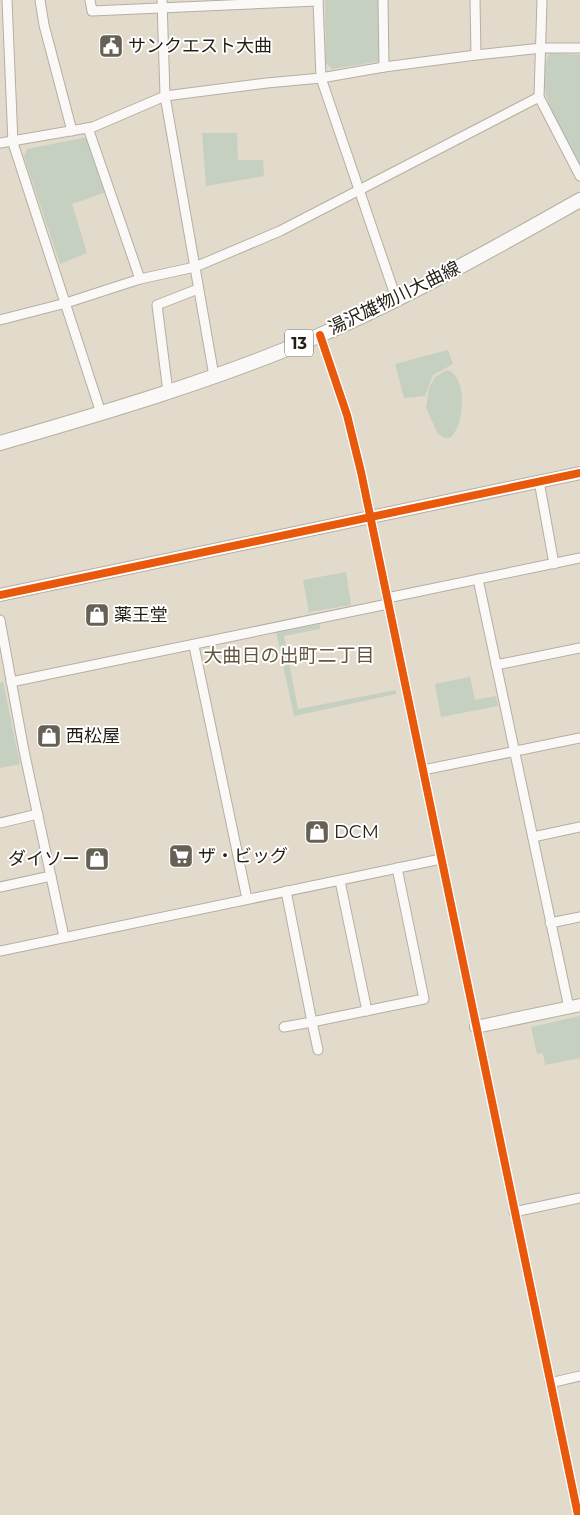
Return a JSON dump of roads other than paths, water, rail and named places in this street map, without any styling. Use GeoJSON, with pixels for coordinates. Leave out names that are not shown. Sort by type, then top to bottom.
{"type":"FeatureCollection","features":[{"type":"Feature","properties":{"kind":"main road","name":"湯沢雄物川大曲線"},"geometry":{"type":"LineString","coordinates":[[0,444],[168,392],[320,335],[467,263],[580,200]]}},
{"type":"Feature","properties":{"kind":"street"},"geometry":{"type":"LineString","coordinates":[[40,0],[44,25],[72,131]]}},
{"type":"Feature","properties":{"kind":"street"},"geometry":{"type":"LineString","coordinates":[[90,0],[92,11],[163,4],[318,0],[321,78],[396,298]]}},
{"type":"Feature","properties":{"kind":"street"},"geometry":{"type":"LineString","coordinates":[[383,0],[384,67]]}},
{"type":"Feature","properties":{"kind":"street"},"geometry":{"type":"LineString","coordinates":[[475,0],[476,55]]}},
{"type":"Feature","properties":{"kind":"street"},"geometry":{"type":"LineString","coordinates":[[542,0],[539,97],[580,176]]}},
{"type":"Feature","properties":{"kind":"street"},"geometry":{"type":"LineString","coordinates":[[5,2],[13,143],[101,413]]}},
{"type":"Feature","properties":{"kind":"street"},"geometry":{"type":"LineString","coordinates":[[163,4],[165,96],[214,376]]}},
{"type":"Feature","properties":{"kind":"street"},"geometry":{"type":"LineString","coordinates":[[0,143],[13,143],[88,128],[121,116],[165,96],[321,78],[384,67],[476,55],[542,48],[580,48]]}},
{"type":"Feature","properties":{"kind":"street"},"geometry":{"type":"LineString","coordinates":[[0,71],[10,71]]}},
{"type":"Feature","properties":{"kind":"street"},"geometry":{"type":"LineString","coordinates":[[0,320],[66,303],[140,279],[195,267],[280,231],[361,191],[539,97]]}},
{"type":"Feature","properties":{"kind":"street"},"geometry":{"type":"LineString","coordinates":[[88,128],[140,279]]}},
{"type":"Feature","properties":{"kind":"street"},"geometry":{"type":"LineString","coordinates":[[168,392],[156,305],[198,289]]}},
{"type":"Feature","properties":{"kind":"street"},"geometry":{"type":"LineString","coordinates":[[320,335],[347,415],[370,516],[578,1515]]}},
{"type":"Feature","properties":{"kind":"street"},"geometry":{"type":"LineString","coordinates":[[0,595],[580,473]]}},
{"type":"Feature","properties":{"kind":"street"},"geometry":{"type":"LineString","coordinates":[[539,481],[554,564]]}},
{"type":"Feature","properties":{"kind":"street"},"geometry":{"type":"LineString","coordinates":[[11,682],[194,646],[478,579],[580,558]]}},
{"type":"Feature","properties":{"kind":"street"},"geometry":{"type":"LineString","coordinates":[[476,1027],[574,1006],[550,923],[478,579]]}},
{"type":"Feature","properties":{"kind":"street"},"geometry":{"type":"LineString","coordinates":[[0,620],[64,937]]}},
{"type":"Feature","properties":{"kind":"street"},"geometry":{"type":"LineString","coordinates":[[194,646],[247,899]]}},
{"type":"Feature","properties":{"kind":"street"},"geometry":{"type":"LineString","coordinates":[[496,666],[580,648]]}},
{"type":"Feature","properties":{"kind":"street"},"geometry":{"type":"LineString","coordinates":[[423,770],[580,738]]}},
{"type":"Feature","properties":{"kind":"street"},"geometry":{"type":"LineString","coordinates":[[0,823],[38,814]]}},
{"type":"Feature","properties":{"kind":"street"},"geometry":{"type":"LineString","coordinates":[[533,837],[580,826]]}},
{"type":"Feature","properties":{"kind":"street"},"geometry":{"type":"LineString","coordinates":[[0,951],[441,859]]}},
{"type":"Feature","properties":{"kind":"street"},"geometry":{"type":"LineString","coordinates":[[284,1027],[424,999],[397,868]]}},
{"type":"Feature","properties":{"kind":"street"},"geometry":{"type":"LineString","coordinates":[[0,887],[51,876]]}},
{"type":"Feature","properties":{"kind":"street"},"geometry":{"type":"LineString","coordinates":[[340,881],[367,1011]]}},
{"type":"Feature","properties":{"kind":"street"},"geometry":{"type":"LineString","coordinates":[[286,891],[318,1050]]}},
{"type":"Feature","properties":{"kind":"street"},"geometry":{"type":"LineString","coordinates":[[550,923],[580,917]]}},
{"type":"Feature","properties":{"kind":"street"},"geometry":{"type":"LineString","coordinates":[[514,1212],[580,1198]]}},
{"type":"Feature","properties":{"kind":"street"},"geometry":{"type":"LineString","coordinates":[[550,1383],[580,1376]]}},
{"type":"Feature","properties":{"kind":"place","name":"サンクエスト大曲"},"geometry":{"type":"Point","coordinates":[111,46]}},
{"type":"Feature","properties":{"kind":"place","name":"薬王堂"},"geometry":{"type":"Point","coordinates":[97,615]}},
{"type":"Feature","properties":{"kind":"place","name":"西松屋"},"geometry":{"type":"Point","coordinates":[49,736]}},
{"type":"Feature","properties":{"kind":"place","name":"DCM"},"geometry":{"type":"Point","coordinates":[317,832]}},
{"type":"Feature","properties":{"kind":"place","name":"ザ・ビッグ"},"geometry":{"type":"Point","coordinates":[181,856]}},
{"type":"Feature","properties":{"kind":"place","name":"ダイソー"},"geometry":{"type":"Point","coordinates":[97,859]}},
{"type":"Feature","properties":{"kind":"district","name":"大曲日の出町二丁目"},"geometry":{"type":"Point","coordinates":[289,655]}}]}
